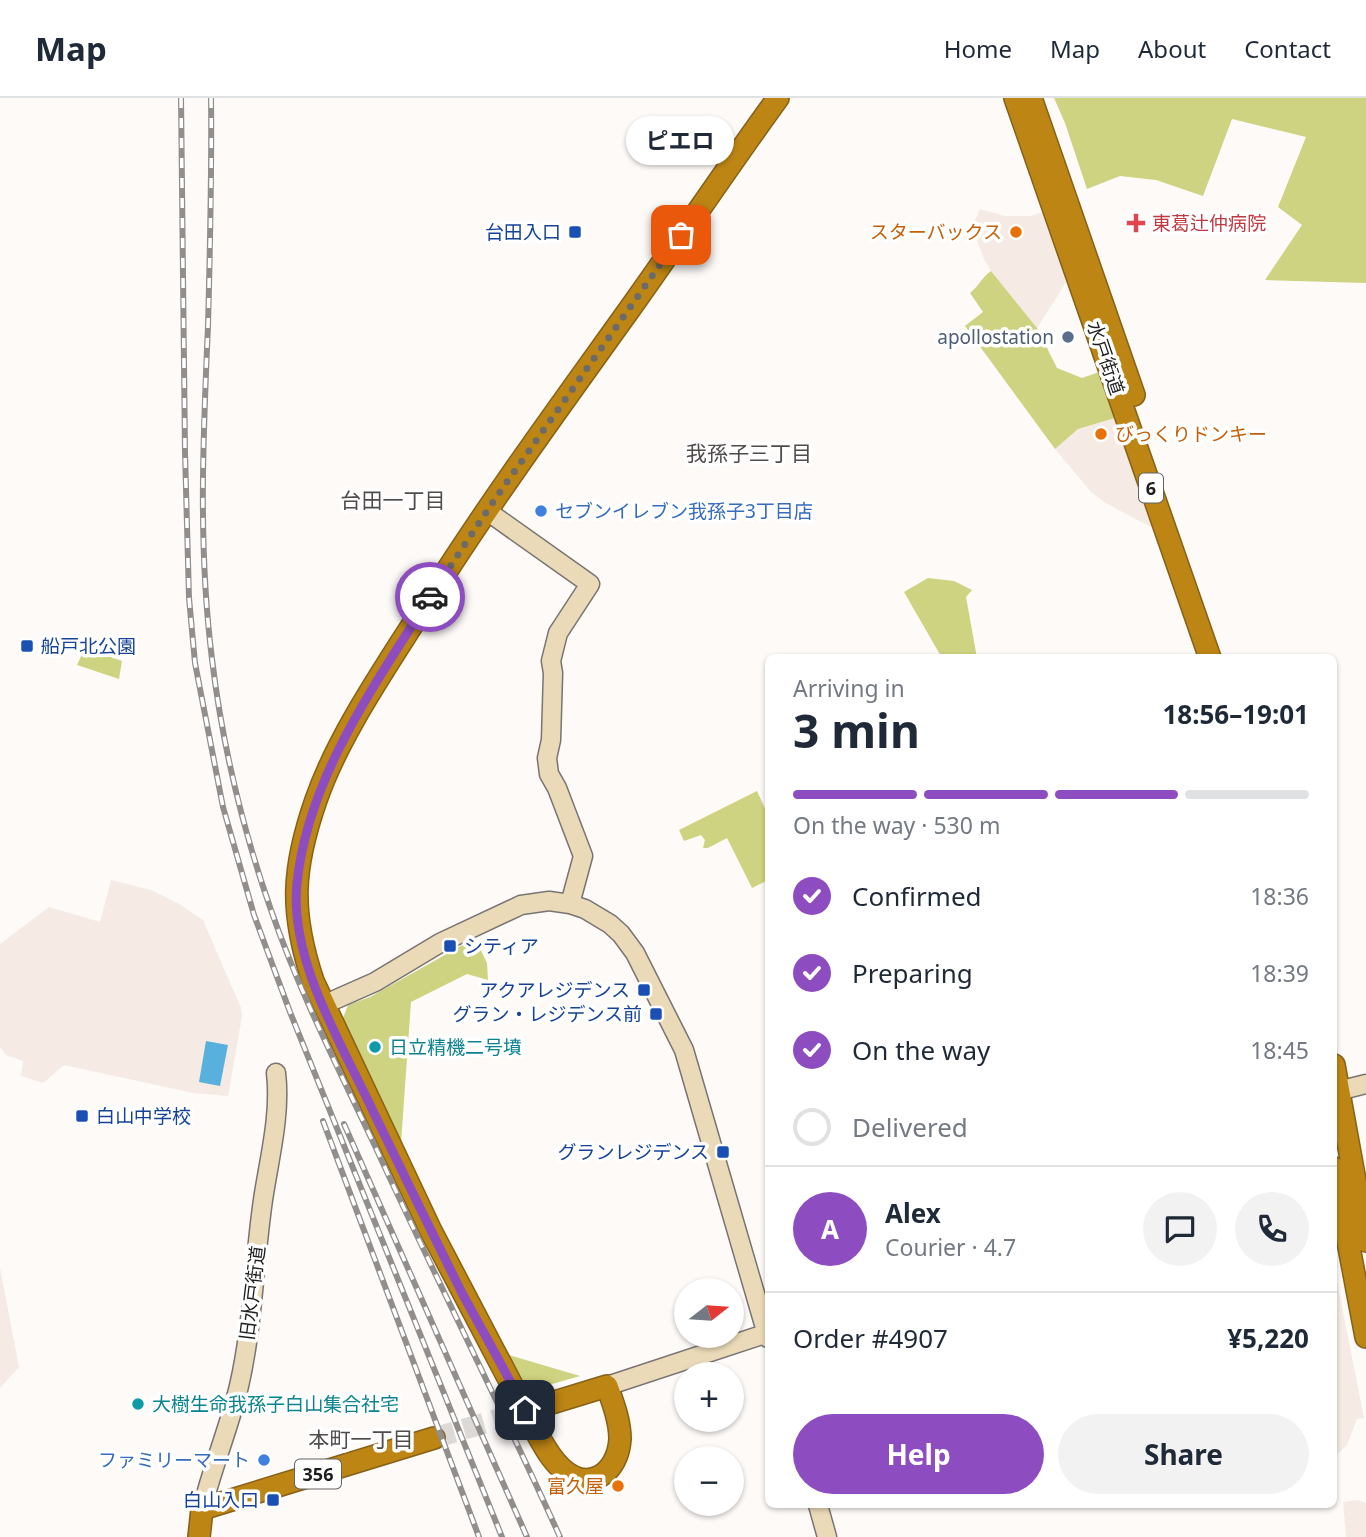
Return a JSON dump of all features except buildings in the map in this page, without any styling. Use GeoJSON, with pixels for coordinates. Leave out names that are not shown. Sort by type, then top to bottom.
{"type":"FeatureCollection","features":[{"type":"Feature","properties":{"kind":"highway"},"geometry":{"type":"LineString","coordinates":[[509,1416],[607,1386],[620,1440],[614,1464],[602,1476],[591,1479],[581,1479],[563,1471],[553,1460],[534,1428],[516,1391],[431,1231],[323,1005],[306,961],[296,920],[299,867],[315,802],[324,778],[391,659],[487,511],[778,98]]}},
{"type":"Feature","properties":{"kind":"highway","name":"水戸街道"},"geometry":{"type":"LineString","coordinates":[[1015,98],[1209,654]]}},
{"type":"Feature","properties":{"kind":"highway","name":"水戸街道"},"geometry":{"type":"LineString","coordinates":[[1031,98],[1224,654]]}},
{"type":"Feature","properties":{"kind":"highway"},"geometry":{"type":"LineString","coordinates":[[1337,1097],[1366,1241]]}},
{"type":"Feature","properties":{"kind":"highway"},"geometry":{"type":"LineString","coordinates":[[1337,1184],[1366,1337]]}},
{"type":"Feature","properties":{"kind":"highway","name":"356"},"geometry":{"type":"LineString","coordinates":[[202,1509],[434,1438]]}},
{"type":"Feature","properties":{"kind":"highway"},"geometry":{"type":"LineString","coordinates":[[199,1537],[202,1509]]}},
{"type":"Feature","properties":{"kind":"street"},"geometry":{"type":"LineString","coordinates":[[487,511],[590,584],[558,633],[551,661],[551,740],[547,758],[549,774],[583,856],[570,904]]}},
{"type":"Feature","properties":{"kind":"street"},"geometry":{"type":"LineString","coordinates":[[323,1005],[375,982],[440,943],[506,910],[535,902],[570,904],[600,917],[629,944],[684,1050],[765,1325]]}},
{"type":"Feature","properties":{"kind":"street","name":"旧水戸街道"},"geometry":{"type":"LineString","coordinates":[[202,1509],[239,1385],[250,1322],[261,1214],[277,1103],[276,1073]]}},
{"type":"Feature","properties":{"kind":"street"},"geometry":{"type":"LineString","coordinates":[[1337,1097],[1366,1084]]}},
{"type":"Feature","properties":{"kind":"street"},"geometry":{"type":"LineString","coordinates":[[1337,1097],[1366,1096]]}},
{"type":"Feature","properties":{"kind":"street"},"geometry":{"type":"LineString","coordinates":[[607,1386],[765,1336]]}},
{"type":"Feature","properties":{"kind":"street"},"geometry":{"type":"LineString","coordinates":[[819,1508],[827,1537]]}},
{"type":"Feature","properties":{"kind":"shaded area"},"geometry":{"type":"Polygon","coordinates":[[[980,209],[1005,216],[1030,216],[1043,212],[1067,281],[1037,328],[984,259],[973,230],[980,209]]]}},
{"type":"Feature","properties":{"kind":"shaded area"},"geometry":{"type":"Polygon","coordinates":[[[1115,418],[1153,528],[1107,504],[1091,492],[1055,449],[1078,429],[1115,418]]]}},
{"type":"Feature","properties":{"kind":"shaded area"},"geometry":{"type":"Polygon","coordinates":[[[111,880],[151,890],[203,920],[241,1008],[242,1016],[228,1096],[193,1093],[64,1065],[43,1083],[21,1076],[23,1061],[6,1055],[0,1047],[0,944],[49,907],[100,922],[111,880]]]}},
{"type":"Feature","properties":{"kind":"shaded area"},"geometry":{"type":"Polygon","coordinates":[[[0,1268],[19,1367],[0,1388],[0,1268]]]}},
{"type":"Feature","properties":{"kind":"shaded area"},"geometry":{"type":"Polygon","coordinates":[[[1337,1281],[1364,1418],[1357,1419],[1347,1445],[1337,1454],[1337,1281]]]}},
{"type":"Feature","properties":{"kind":"shaded area"},"geometry":{"type":"Polygon","coordinates":[[[1358,1500],[1366,1503],[1366,1537],[1346,1537],[1343,1502],[1358,1500]]]}},
{"type":"Feature","properties":{"kind":"green space"},"geometry":{"type":"Polygon","coordinates":[[[1054,98],[1366,98],[1366,283],[1265,280],[1302,225],[1278,207],[1306,137],[1232,119],[1203,196],[1156,180],[1120,176],[1087,189],[1054,98]]]}},
{"type":"Feature","properties":{"kind":"green space"},"geometry":{"type":"Polygon","coordinates":[[[991,271],[1037,328],[1057,368],[1082,378],[1099,372],[1115,418],[1078,429],[1055,449],[965,326],[983,312],[970,293],[991,271]]]}},
{"type":"Feature","properties":{"kind":"green space"},"geometry":{"type":"Polygon","coordinates":[[[928,578],[954,581],[972,590],[966,597],[976,654],[940,654],[904,592],[928,578]]]}},
{"type":"Feature","properties":{"kind":"green space"},"geometry":{"type":"Polygon","coordinates":[[[85,648],[122,661],[119,679],[77,665],[85,648]]]}},
{"type":"Feature","properties":{"kind":"green space"},"geometry":{"type":"Polygon","coordinates":[[[757,791],[765,808],[765,882],[752,888],[727,838],[703,848],[705,840],[701,835],[684,841],[679,830],[757,791]]]}},
{"type":"Feature","properties":{"kind":"green space"},"geometry":{"type":"Polygon","coordinates":[[[475,938],[487,963],[488,980],[467,974],[411,1002],[401,1143],[341,1023],[348,1005],[370,997],[475,938]]]}},
{"type":"Feature","properties":{"kind":"green space"},"geometry":{"type":"Polygon","coordinates":[[[502,1353],[580,1376],[524,1392],[502,1353]]]}},
{"type":"Feature","properties":{"kind":"water"},"geometry":{"type":"Polygon","coordinates":[[[206,1041],[228,1045],[220,1086],[199,1082],[206,1041]]]}},
{"type":"Feature","properties":{"kind":"tunnel"},"geometry":{"type":"LineString","coordinates":[[434,1438],[509,1416]]}},
{"type":"Feature","properties":{"kind":"railway"},"geometry":{"type":"LineString","coordinates":[[181,98],[189,598],[195,663],[223,807],[254,915],[290,1012],[502,1537]]}},
{"type":"Feature","properties":{"kind":"railway"},"geometry":{"type":"LineString","coordinates":[[211,98],[203,534],[212,659],[235,786],[251,849],[271,910],[306,1000],[560,1537]]}},
{"type":"Feature","properties":{"kind":"railway"},"geometry":{"type":"LineString","coordinates":[[323,1121],[479,1537]]}},
{"type":"Feature","properties":{"kind":"railway"},"geometry":{"type":"LineString","coordinates":[[344,1124],[527,1537]]}},
{"type":"Feature","properties":{"kind":"way so far"},"geometry":{"type":"LineString","coordinates":[[430,597],[495,499],[681,235]]}},
{"type":"Feature","properties":{"kind":"place","name":"東葛辻仲病院"},"geometry":{"type":"Point","coordinates":[1136,223]}},
{"type":"Feature","properties":{"kind":"place","name":"台田入口"},"geometry":{"type":"Point","coordinates":[575,232]}},
{"type":"Feature","properties":{"kind":"place","name":"スターバックス"},"geometry":{"type":"Point","coordinates":[1016,232]}},
{"type":"Feature","properties":{"kind":"place","name":"ピエロ"},"geometry":{"type":"Point","coordinates":[681,235]}},
{"type":"Feature","properties":{"kind":"place","name":"apollostation"},"geometry":{"type":"Point","coordinates":[1068,337]}},
{"type":"Feature","properties":{"kind":"place","name":"びっくりドンキー"},"geometry":{"type":"Point","coordinates":[1101,434]}},
{"type":"Feature","properties":{"kind":"place","name":"セブンイレブン我孫子3丁目店"},"geometry":{"type":"Point","coordinates":[541,511]}},
{"type":"Feature","properties":{"kind":"place","name":"船戸北公園"},"geometry":{"type":"Point","coordinates":[27,646]}},
{"type":"Feature","properties":{"kind":"place","name":"シティア"},"geometry":{"type":"Point","coordinates":[450,946]}},
{"type":"Feature","properties":{"kind":"place","name":"アクアレジデンス"},"geometry":{"type":"Point","coordinates":[644,990]}},
{"type":"Feature","properties":{"kind":"place","name":"グラン・レジデンス前"},"geometry":{"type":"Point","coordinates":[656,1014]}},
{"type":"Feature","properties":{"kind":"place","name":"日立精機二号墳"},"geometry":{"type":"Point","coordinates":[375,1047]}},
{"type":"Feature","properties":{"kind":"place","name":"白山中学校"},"geometry":{"type":"Point","coordinates":[82,1116]}},
{"type":"Feature","properties":{"kind":"place","name":"グランレジデンス"},"geometry":{"type":"Point","coordinates":[723,1152]}},
{"type":"Feature","properties":{"kind":"place","name":"大樹生命我孫子白山集合社宅"},"geometry":{"type":"Point","coordinates":[138,1404]}},
{"type":"Feature","properties":{"kind":"place","name":"ファミリーマート"},"geometry":{"type":"Point","coordinates":[264,1460]}},
{"type":"Feature","properties":{"kind":"place","name":"富久屋"},"geometry":{"type":"Point","coordinates":[618,1486]}},
{"type":"Feature","properties":{"kind":"place","name":"白山入口"},"geometry":{"type":"Point","coordinates":[273,1500]}},
{"type":"Feature","properties":{"kind":"district","name":"我孫子三丁目"},"geometry":{"type":"Point","coordinates":[749,453]}},
{"type":"Feature","properties":{"kind":"district","name":"台田一丁目"},"geometry":{"type":"Point","coordinates":[393,500]}},
{"type":"Feature","properties":{"kind":"district","name":"本町一丁目"},"geometry":{"type":"Point","coordinates":[361,1439]}},
{"type":"Feature","properties":{"kind":"route"},"geometry":{"type":"LineString","coordinates":[[430,597],[351,727],[324,778],[315,802],[299,867],[296,920],[299,939],[323,1005],[431,1231],[525,1410]]}}]}
